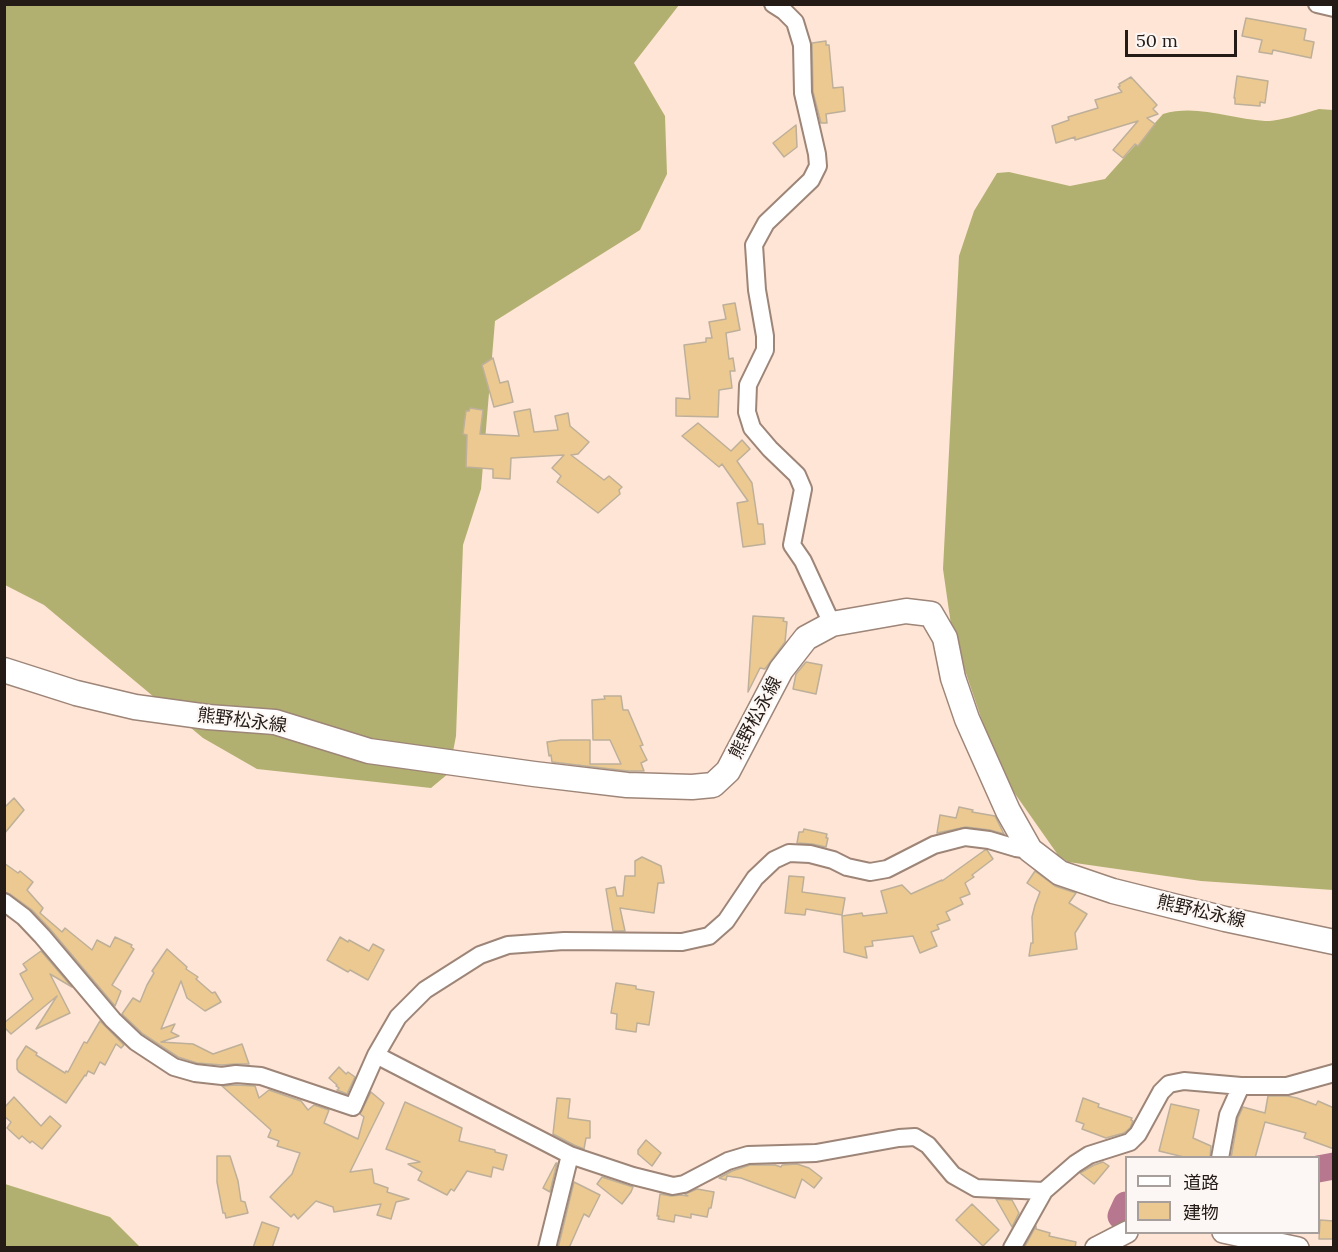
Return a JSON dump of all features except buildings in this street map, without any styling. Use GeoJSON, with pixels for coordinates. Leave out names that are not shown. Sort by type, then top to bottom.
{"type":"FeatureCollection","features":[{"type":"Feature","properties":{"kind":"main road","name":"熊野松永線"},"geometry":{"type":"LineString","coordinates":[[4,670],[76,693],[135,707],[208,717],[275,722],[369,751],[627,785],[692,787],[713,785],[728,771],[781,670],[806,638],[832,624],[906,611],[931,614],[945,638],[953,678],[967,719],[1008,811],[1030,850],[1060,873],[1113,891],[1225,919],[1334,942]]}},
{"type":"Feature","properties":{"kind":"street"},"geometry":{"type":"LineString","coordinates":[[773,4],[795,22],[802,45],[803,93],[818,166],[811,180],[766,223],[754,245],[765,350],[748,384],[747,412],[752,428],[797,475],[803,489],[792,545],[803,561],[832,624]]}},
{"type":"Feature","properties":{"kind":"street"},"geometry":{"type":"LineString","coordinates":[[1317,4],[1334,8]]}},
{"type":"Feature","properties":{"kind":"street"},"geometry":{"type":"LineString","coordinates":[[4,902],[24,917],[42,936],[113,1020],[136,1042],[174,1067],[222,1076],[236,1074],[261,1076],[353,1107],[376,1055],[399,1017],[425,990],[480,955],[508,945],[564,941],[682,942],[709,936],[726,921],[755,878],[774,860],[789,853],[810,854],[833,860],[847,867],[870,872],[887,869],[934,845],[965,837],[1030,850]]}},
{"type":"Feature","properties":{"kind":"street"},"geometry":{"type":"LineString","coordinates":[[376,1055],[570,1155],[633,1176],[674,1186],[684,1184],[728,1161],[748,1155],[816,1153],[915,1137],[928,1145],[953,1175],[976,1188],[1044,1191]]}},
{"type":"Feature","properties":{"kind":"street"},"geometry":{"type":"LineString","coordinates":[[1012,1248],[1044,1191],[1089,1155],[1130,1142],[1142,1128],[1161,1092],[1169,1084],[1184,1082],[1240,1086],[1287,1086],[1334,1073]]}},
{"type":"Feature","properties":{"kind":"street"},"geometry":{"type":"LineString","coordinates":[[1220,1156],[1228,1115],[1240,1086]]}},
{"type":"Feature","properties":{"kind":"street"},"geometry":{"type":"LineString","coordinates":[[547,1248],[570,1155]]}},
{"type":"Feature","properties":{"kind":"street"},"geometry":{"type":"LineString","coordinates":[[1096,1248],[1125,1234]]}},
{"type":"Feature","properties":{"kind":"street"},"geometry":{"type":"LineString","coordinates":[[1229,1234],[1298,1248]]}},
{"type":"Feature","properties":{"kind":"shaded area"},"geometry":{"type":"Polygon","coordinates":[[[4,5],[679,5],[634,63],[665,116],[667,174],[640,230],[495,321],[481,489],[463,545],[456,736],[449,773],[431,788],[257,769],[203,738],[44,605],[5,585],[4,5]]]}},
{"type":"Feature","properties":{"kind":"shaded area"},"geometry":{"type":"Polygon","coordinates":[[[1319,109],[1333,110],[1333,890],[1201,881],[1068,862],[1058,855],[999,771],[952,632],[943,569],[959,256],[974,211],[997,173],[1009,172],[1070,186],[1105,179],[1163,114],[1176,111],[1201,111],[1270,121],[1319,109]]]}},
{"type":"Feature","properties":{"kind":"shaded area"},"geometry":{"type":"Polygon","coordinates":[[[5,1184],[110,1217],[140,1247],[5,1247],[5,1184]]]}},
{"type":"Feature","properties":{"kind":"waterway"},"geometry":{"type":"LineString","coordinates":[[1320,1169],[1334,1166]]}},
{"type":"Feature","properties":{"kind":"waterway"},"geometry":{"type":"LineString","coordinates":[[1121,1216],[1125,1207]]}}]}
